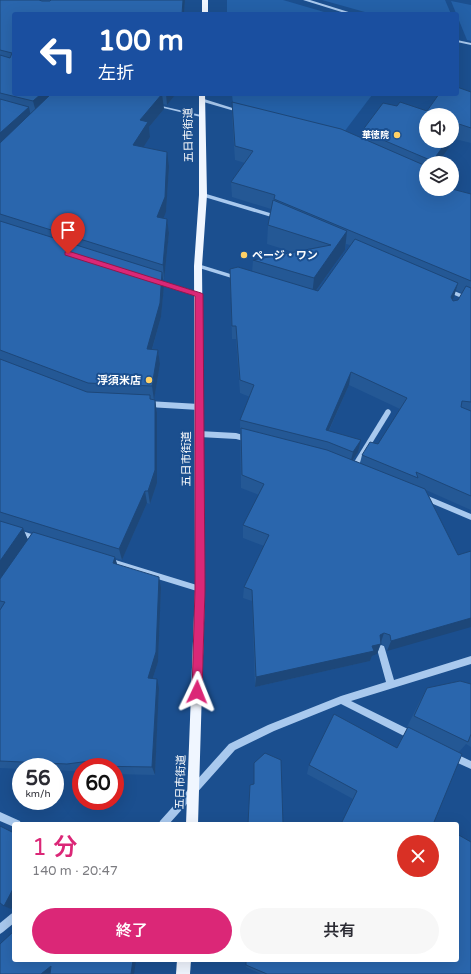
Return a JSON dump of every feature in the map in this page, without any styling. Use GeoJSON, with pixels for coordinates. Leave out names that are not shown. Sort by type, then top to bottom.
{"type":"FeatureCollection","features":[{"type":"Feature","properties":{"kind":"main road"},"geometry":{"type":"LineString","coordinates":[[205,12],[206,0]]}},
{"type":"Feature","properties":{"kind":"main road","name":"五日市街道"},"geometry":{"type":"LineString","coordinates":[[192,822],[200,589],[198,266],[202,195],[202,97]]}},
{"type":"Feature","properties":{"kind":"main road"},"geometry":{"type":"LineString","coordinates":[[183,974],[184,962]]}},
{"type":"Feature","properties":{"kind":"street"},"geometry":{"type":"LineString","coordinates":[[305,0],[347,12]]}},
{"type":"Feature","properties":{"kind":"street"},"geometry":{"type":"LineString","coordinates":[[459,41],[471,44]]}},
{"type":"Feature","properties":{"kind":"street"},"geometry":{"type":"LineString","coordinates":[[202,97],[246,113]]}},
{"type":"Feature","properties":{"kind":"street"},"geometry":{"type":"LineString","coordinates":[[150,104],[201,116]]}},
{"type":"Feature","properties":{"kind":"street"},"geometry":{"type":"LineString","coordinates":[[202,195],[286,221]]}},
{"type":"Feature","properties":{"kind":"street"},"geometry":{"type":"LineString","coordinates":[[198,266],[242,279]]}},
{"type":"Feature","properties":{"kind":"street"},"geometry":{"type":"LineString","coordinates":[[146,278],[199,294]]}},
{"type":"Feature","properties":{"kind":"street"},"geometry":{"type":"LineString","coordinates":[[438,286],[458,298],[471,300]]}},
{"type":"Feature","properties":{"kind":"street"},"geometry":{"type":"LineString","coordinates":[[142,404],[200,408]]}},
{"type":"Feature","properties":{"kind":"street"},"geometry":{"type":"LineString","coordinates":[[360,472],[349,468],[388,412]]}},
{"type":"Feature","properties":{"kind":"street"},"geometry":{"type":"LineString","coordinates":[[199,434],[236,436],[258,442]]}},
{"type":"Feature","properties":{"kind":"street"},"geometry":{"type":"LineString","coordinates":[[412,492],[471,516]]}},
{"type":"Feature","properties":{"kind":"street"},"geometry":{"type":"LineString","coordinates":[[0,527],[36,541]]}},
{"type":"Feature","properties":{"kind":"street"},"geometry":{"type":"LineString","coordinates":[[102,559],[200,589]]}},
{"type":"Feature","properties":{"kind":"street"},"geometry":{"type":"LineString","coordinates":[[381,649],[391,685]]}},
{"type":"Feature","properties":{"kind":"street"},"geometry":{"type":"LineString","coordinates":[[164,822],[232,747],[271,728],[341,700],[471,660]]}},
{"type":"Feature","properties":{"kind":"street"},"geometry":{"type":"LineString","coordinates":[[341,700],[423,742]]}},
{"type":"Feature","properties":{"kind":"street"},"geometry":{"type":"LineString","coordinates":[[444,752],[471,765]]}},
{"type":"Feature","properties":{"kind":"street"},"geometry":{"type":"LineString","coordinates":[[0,816],[13,822]]}},
{"type":"Feature","properties":{"kind":"street"},"geometry":{"type":"LineString","coordinates":[[0,929],[12,919]]}},
{"type":"Feature","properties":{"kind":"shaded area"},"geometry":{"type":"Polygon","coordinates":[[[227,0],[283,0],[324,12],[227,12],[227,0]]]}},
{"type":"Feature","properties":{"kind":"shaded area"},"geometry":{"type":"Polygon","coordinates":[[[322,0],[445,0],[450,12],[365,12],[322,0]]]}},
{"type":"Feature","properties":{"kind":"shaded area"},"geometry":{"type":"Polygon","coordinates":[[[451,1],[471,5],[471,41],[467,40],[459,20],[459,12],[456,12],[451,1]]]}},
{"type":"Feature","properties":{"kind":"shaded area"},"geometry":{"type":"Polygon","coordinates":[[[232,96],[371,96],[341,136],[233,104],[232,96]]]}},
{"type":"Feature","properties":{"kind":"building"},"geometry":{"type":"Polygon","coordinates":[[[0,0],[183,0],[182,12],[12,12],[12,53],[0,50],[0,0]]]}},
{"type":"Feature","properties":{"kind":"building"},"geometry":{"type":"Polygon","coordinates":[[[12,53],[12,96],[0,93],[0,55],[10,58],[12,53]]]}},
{"type":"Feature","properties":{"kind":"building"},"geometry":{"type":"Polygon","coordinates":[[[459,88],[471,92],[471,128],[459,124],[459,108],[429,108],[438,96],[459,96],[459,88]]]}},
{"type":"Feature","properties":{"kind":"building"},"geometry":{"type":"Polygon","coordinates":[[[12,96],[39,96],[33,101],[12,96]]]}},
{"type":"Feature","properties":{"kind":"building"},"geometry":{"type":"Polygon","coordinates":[[[49,96],[160,96],[140,120],[148,122],[133,145],[167,152],[165,197],[157,217],[167,219],[163,265],[0,214],[0,143],[49,96]]]}},
{"type":"Feature","properties":{"kind":"building"},"geometry":{"type":"Polygon","coordinates":[[[0,99],[29,107],[0,133],[0,99]]]}},
{"type":"Feature","properties":{"kind":"building"},"geometry":{"type":"Polygon","coordinates":[[[232,102],[341,129],[419,163],[419,196],[459,196],[459,191],[471,194],[471,281],[274,199],[275,195],[231,182],[253,151],[235,146],[232,102]]]}},
{"type":"Feature","properties":{"kind":"building"},"geometry":{"type":"Polygon","coordinates":[[[400,102],[419,108],[419,148],[442,148],[436,156],[421,156],[362,131],[383,103],[397,106],[400,102]]]}},
{"type":"Feature","properties":{"kind":"building"},"geometry":{"type":"Polygon","coordinates":[[[273,200],[347,231],[314,278],[253,260],[331,245],[268,225],[273,200]]]}},
{"type":"Feature","properties":{"kind":"building"},"geometry":{"type":"Polygon","coordinates":[[[0,221],[162,272],[160,303],[147,349],[158,350],[152,386],[88,383],[0,350],[0,221]]]}},
{"type":"Feature","properties":{"kind":"building"},"geometry":{"type":"Polygon","coordinates":[[[355,239],[458,283],[451,297],[453,301],[458,300],[466,286],[471,288],[471,402],[462,401],[461,407],[471,411],[471,496],[416,472],[418,478],[362,455],[370,442],[378,444],[407,398],[351,372],[326,430],[361,440],[353,452],[328,442],[240,420],[254,385],[240,380],[236,326],[232,326],[230,269],[238,267],[318,291],[355,239]]]}},
{"type":"Feature","properties":{"kind":"building"},"geometry":{"type":"Polygon","coordinates":[[[0,359],[87,392],[150,395],[150,399],[155,400],[155,470],[148,491],[145,491],[119,549],[0,512],[0,359]]]}},
{"type":"Feature","properties":{"kind":"building"},"geometry":{"type":"Polygon","coordinates":[[[241,428],[327,450],[425,489],[458,555],[471,551],[471,618],[391,641],[390,635],[384,633],[380,635],[381,644],[372,646],[374,651],[256,677],[252,590],[244,587],[269,535],[243,525],[264,484],[242,475],[241,428]]]}},
{"type":"Feature","properties":{"kind":"building"},"geometry":{"type":"Polygon","coordinates":[[[0,521],[23,528],[0,561],[0,521]]]}},
{"type":"Feature","properties":{"kind":"building"},"geometry":{"type":"Polygon","coordinates":[[[33,532],[115,557],[113,563],[159,577],[156,652],[148,678],[157,679],[152,767],[124,767],[124,758],[72,758],[72,763],[67,764],[64,764],[64,758],[12,758],[12,762],[0,761],[0,610],[5,602],[0,601],[0,579],[33,532]]]}},
{"type":"Feature","properties":{"kind":"building"},"geometry":{"type":"Polygon","coordinates":[[[460,681],[471,684],[471,734],[468,742],[414,716],[427,688],[460,681]]]}},
{"type":"Feature","properties":{"kind":"building"},"geometry":{"type":"Polygon","coordinates":[[[334,714],[397,748],[408,727],[462,754],[434,822],[342,822],[357,791],[309,765],[334,714]]]}},
{"type":"Feature","properties":{"kind":"building"},"geometry":{"type":"Polygon","coordinates":[[[265,753],[281,760],[283,822],[248,822],[250,785],[254,784],[254,763],[265,753]]]}},
{"type":"Feature","properties":{"kind":"building"},"geometry":{"type":"Polygon","coordinates":[[[0,826],[12,832],[12,891],[4,906],[0,903],[0,826]]]}},
{"type":"Feature","properties":{"kind":"building"},"geometry":{"type":"Polygon","coordinates":[[[459,835],[471,842],[471,974],[267,974],[246,965],[246,962],[459,962],[459,835]]]}},
{"type":"Feature","properties":{"kind":"building"},"geometry":{"type":"Polygon","coordinates":[[[12,933],[12,962],[133,962],[131,974],[50,974],[51,966],[41,974],[0,974],[0,944],[12,933]]]}},
{"type":"Feature","properties":{"kind":"place","name":"華徳院"},"geometry":{"type":"Point","coordinates":[397,135]}},
{"type":"Feature","properties":{"kind":"place","name":"ページ・ワン"},"geometry":{"type":"Point","coordinates":[244,255]}},
{"type":"Feature","properties":{"kind":"place","name":"浮須米店"},"geometry":{"type":"Point","coordinates":[149,380]}},
{"type":"Feature","properties":{"kind":"route"},"geometry":{"type":"LineString","coordinates":[[68,254],[199,294],[200,589],[197,692]]}}]}
